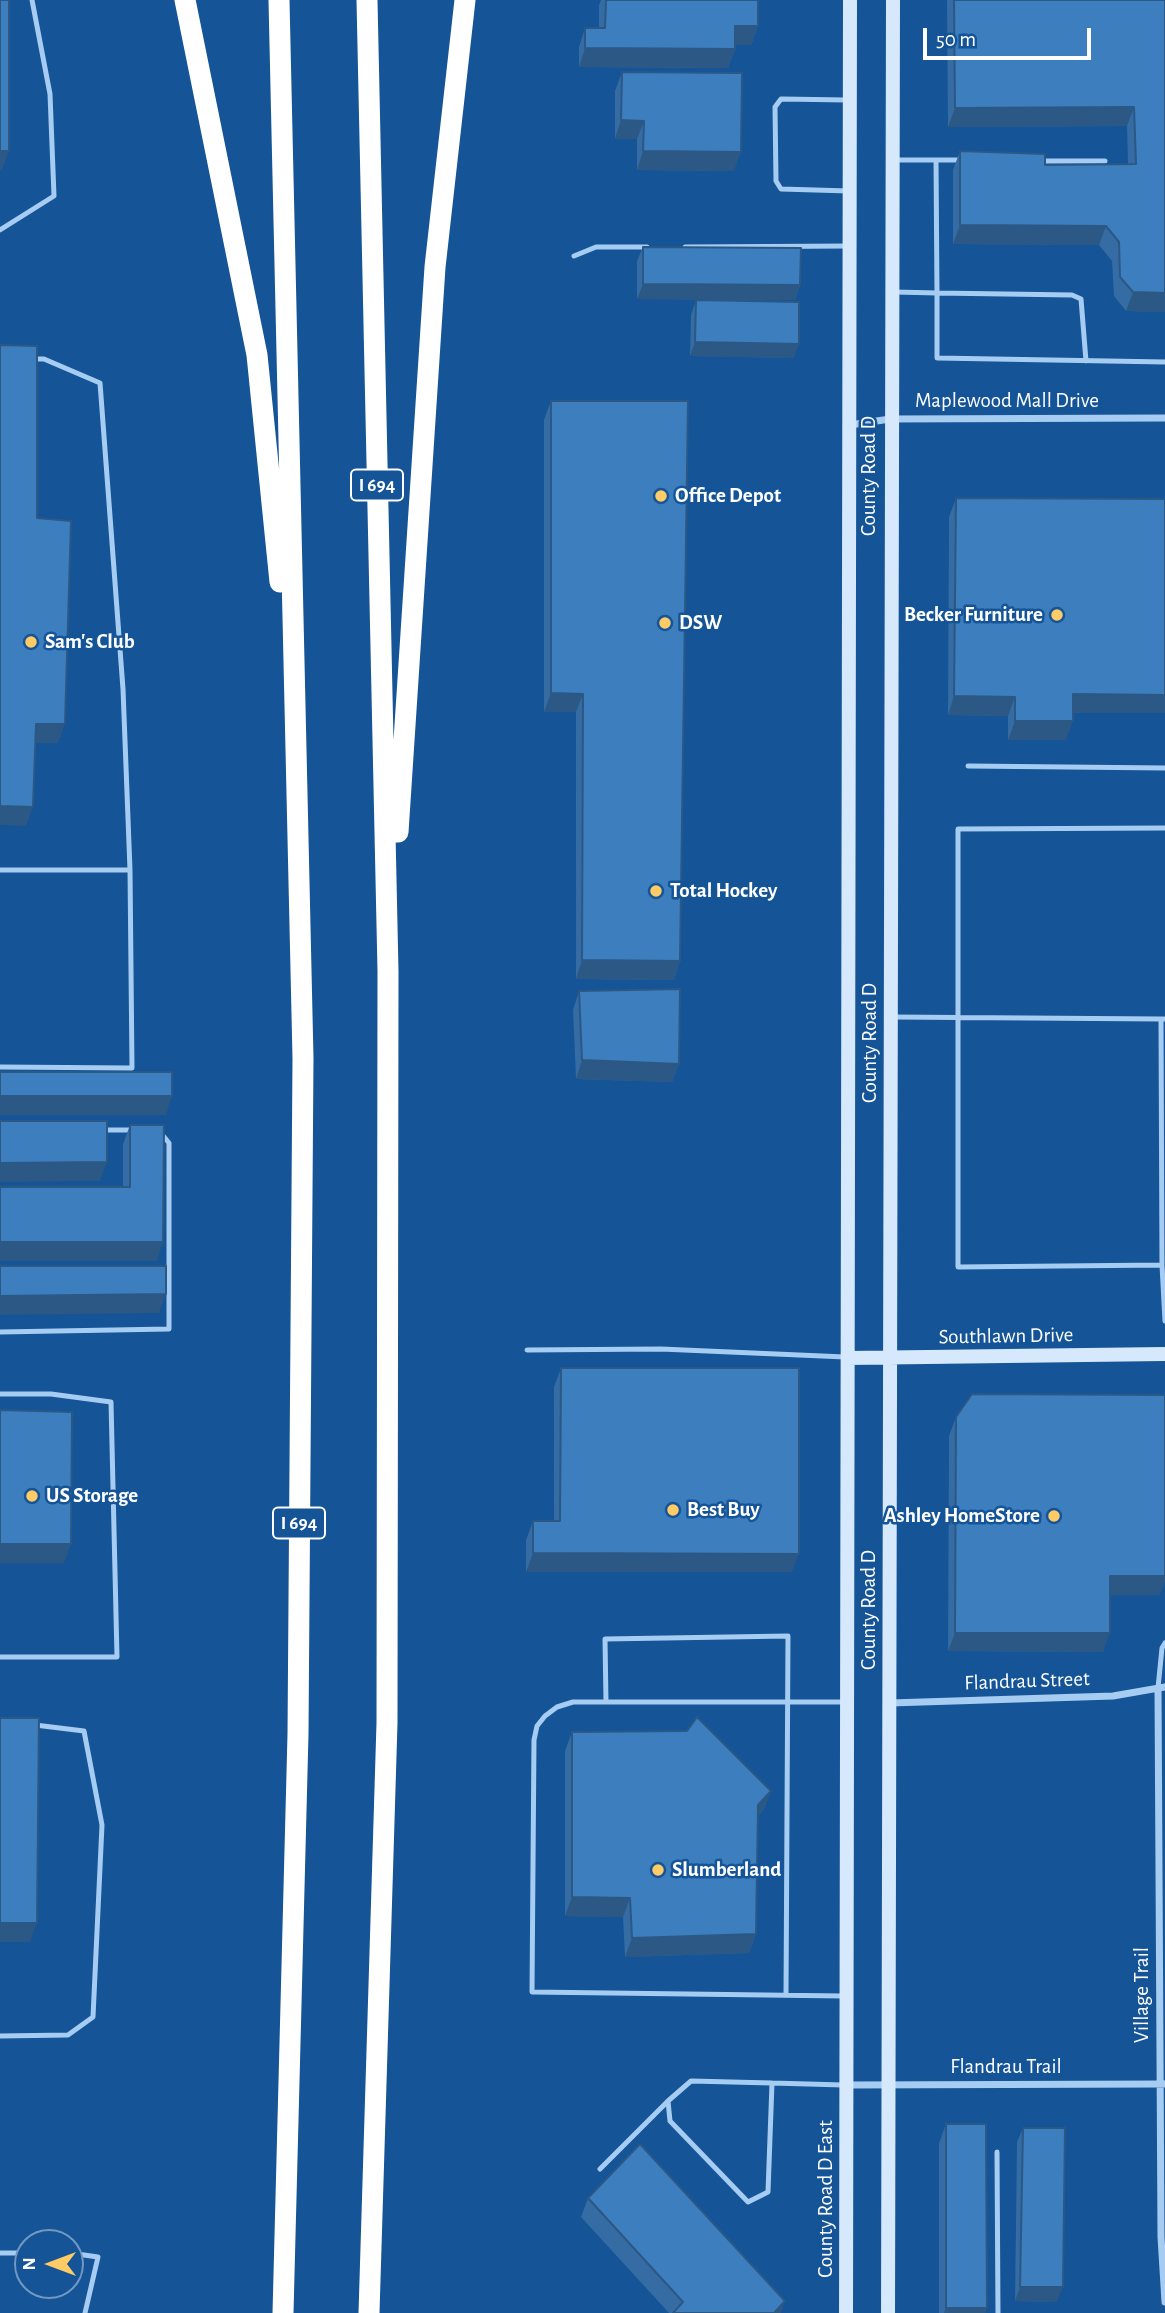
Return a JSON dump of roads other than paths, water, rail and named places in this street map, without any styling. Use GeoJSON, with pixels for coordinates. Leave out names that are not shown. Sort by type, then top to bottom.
{"type":"FeatureCollection","features":[{"type":"Feature","properties":{"kind":"highway"},"geometry":{"type":"LineString","coordinates":[[185,0],[257,355],[296,733]]}},
{"type":"Feature","properties":{"kind":"highway","name":"I 694"},"geometry":{"type":"LineString","coordinates":[[279,0],[303,1058],[298,1720],[283,2313]]}},
{"type":"Feature","properties":{"kind":"highway","name":"I 694"},"geometry":{"type":"LineString","coordinates":[[367,0],[388,971],[387,1723],[369,2313]]}},
{"type":"Feature","properties":{"kind":"highway"},"geometry":{"type":"LineString","coordinates":[[388,971],[435,267],[465,0]]}},
{"type":"Feature","properties":{"kind":"street","name":"County Road D"},"geometry":{"type":"LineString","coordinates":[[847,2085],[850,0]]}},
{"type":"Feature","properties":{"kind":"street","name":"County Road D"},"geometry":{"type":"LineString","coordinates":[[888,2086],[893,0]]}},
{"type":"Feature","properties":{"kind":"street","name":"Maplewood Mall Drive"},"geometry":{"type":"LineString","coordinates":[[850,425],[890,419],[1165,418]]}},
{"type":"Feature","properties":{"kind":"street","name":"Southlawn Drive"},"geometry":{"type":"LineString","coordinates":[[849,1357],[891,1359],[1165,1354]]}},
{"type":"Feature","properties":{"kind":"street","name":"Flandrau Street"},"geometry":{"type":"LineString","coordinates":[[890,1703],[1113,1696],[1161,1688]]}},
{"type":"Feature","properties":{"kind":"street","name":"Village Trail"},"geometry":{"type":"LineString","coordinates":[[1161,1688],[1161,2260],[1165,2302]]}},
{"type":"Feature","properties":{"kind":"street","name":"Flandrau Trail"},"geometry":{"type":"LineString","coordinates":[[847,2085],[1163,2084]]}},
{"type":"Feature","properties":{"kind":"street","name":"County Road D East"},"geometry":{"type":"LineString","coordinates":[[846,2313],[847,2085]]}},
{"type":"Feature","properties":{"kind":"street"},"geometry":{"type":"LineString","coordinates":[[888,2086],[888,2313]]}},
{"type":"Feature","properties":{"kind":"lane"},"geometry":{"type":"LineString","coordinates":[[0,230],[54,196],[50,94],[33,0]]}},
{"type":"Feature","properties":{"kind":"lane"},"geometry":{"type":"LineString","coordinates":[[850,100],[781,99],[775,107],[776,181],[781,189],[850,191]]}},
{"type":"Feature","properties":{"kind":"lane"},"geometry":{"type":"LineString","coordinates":[[892,160],[975,160]]}},
{"type":"Feature","properties":{"kind":"lane"},"geometry":{"type":"LineString","coordinates":[[936,160],[937,358],[1165,362]]}},
{"type":"Feature","properties":{"kind":"lane"},"geometry":{"type":"LineString","coordinates":[[1027,161],[1105,161]]}},
{"type":"Feature","properties":{"kind":"lane"},"geometry":{"type":"LineString","coordinates":[[575,256],[596,247],[650,247]]}},
{"type":"Feature","properties":{"kind":"lane"},"geometry":{"type":"LineString","coordinates":[[677,247],[850,247]]}},
{"type":"Feature","properties":{"kind":"lane"},"geometry":{"type":"LineString","coordinates":[[891,292],[1072,295],[1081,299],[1086,361]]}},
{"type":"Feature","properties":{"kind":"lane"},"geometry":{"type":"LineString","coordinates":[[0,1067],[132,1068],[130,870],[123,689],[100,383],[44,359],[22,359]]}},
{"type":"Feature","properties":{"kind":"lane"},"geometry":{"type":"LineString","coordinates":[[968,766],[1165,768]]}},
{"type":"Feature","properties":{"kind":"lane"},"geometry":{"type":"LineString","coordinates":[[1162,1265],[958,1267],[958,829],[1165,828]]}},
{"type":"Feature","properties":{"kind":"lane"},"geometry":{"type":"LineString","coordinates":[[0,870],[130,870]]}},
{"type":"Feature","properties":{"kind":"lane"},"geometry":{"type":"LineString","coordinates":[[891,1017],[1163,1019],[1162,1265],[1165,1321]]}},
{"type":"Feature","properties":{"kind":"lane"},"geometry":{"type":"LineString","coordinates":[[92,1130],[144,1130]]}},
{"type":"Feature","properties":{"kind":"lane"},"geometry":{"type":"LineString","coordinates":[[0,1332],[169,1329],[169,1143],[157,1130]]}},
{"type":"Feature","properties":{"kind":"lane"},"geometry":{"type":"LineString","coordinates":[[527,1350],[661,1349],[849,1357]]}},
{"type":"Feature","properties":{"kind":"lane"},"geometry":{"type":"LineString","coordinates":[[0,1394],[51,1394],[111,1402],[117,1657],[0,1657]]}},
{"type":"Feature","properties":{"kind":"lane"},"geometry":{"type":"LineString","coordinates":[[606,1702],[605,1639],[788,1636],[786,1996]]}},
{"type":"Feature","properties":{"kind":"lane"},"geometry":{"type":"LineString","coordinates":[[1161,1688],[1162,1648],[1165,1643]]}},
{"type":"Feature","properties":{"kind":"lane"},"geometry":{"type":"LineString","coordinates":[[847,1996],[531,1992],[534,1740],[537,1726],[556,1707],[573,1702],[848,1702]]}},
{"type":"Feature","properties":{"kind":"lane"},"geometry":{"type":"LineString","coordinates":[[0,2036],[68,2035],[93,2017],[102,1825],[85,1731],[22,1724]]}},
{"type":"Feature","properties":{"kind":"lane"},"geometry":{"type":"LineString","coordinates":[[600,2169],[691,2081],[847,2085]]}},
{"type":"Feature","properties":{"kind":"lane"},"geometry":{"type":"LineString","coordinates":[[668,2101],[670,2121],[748,2202],[768,2192],[772,2083]]}},
{"type":"Feature","properties":{"kind":"lane"},"geometry":{"type":"LineString","coordinates":[[997,2152],[998,2313]]}},
{"type":"Feature","properties":{"kind":"lane"},"geometry":{"type":"LineString","coordinates":[[84,2255],[98,2257],[85,2313]]}},
{"type":"Feature","properties":{"kind":"place","name":"Office Depot"},"geometry":{"type":"Point","coordinates":[661,496]}},
{"type":"Feature","properties":{"kind":"place","name":"Becker Furniture"},"geometry":{"type":"Point","coordinates":[1057,615]}},
{"type":"Feature","properties":{"kind":"place","name":"DSW"},"geometry":{"type":"Point","coordinates":[665,623]}},
{"type":"Feature","properties":{"kind":"place","name":"Sam's Club"},"geometry":{"type":"Point","coordinates":[31,642]}},
{"type":"Feature","properties":{"kind":"place","name":"Total Hockey"},"geometry":{"type":"Point","coordinates":[656,891]}},
{"type":"Feature","properties":{"kind":"place","name":"US Storage"},"geometry":{"type":"Point","coordinates":[32,1496]}},
{"type":"Feature","properties":{"kind":"place","name":"Best Buy"},"geometry":{"type":"Point","coordinates":[673,1510]}},
{"type":"Feature","properties":{"kind":"place","name":"Ashley HomeStore"},"geometry":{"type":"Point","coordinates":[1054,1516]}},
{"type":"Feature","properties":{"kind":"place","name":"Slumberland"},"geometry":{"type":"Point","coordinates":[658,1870]}}]}
